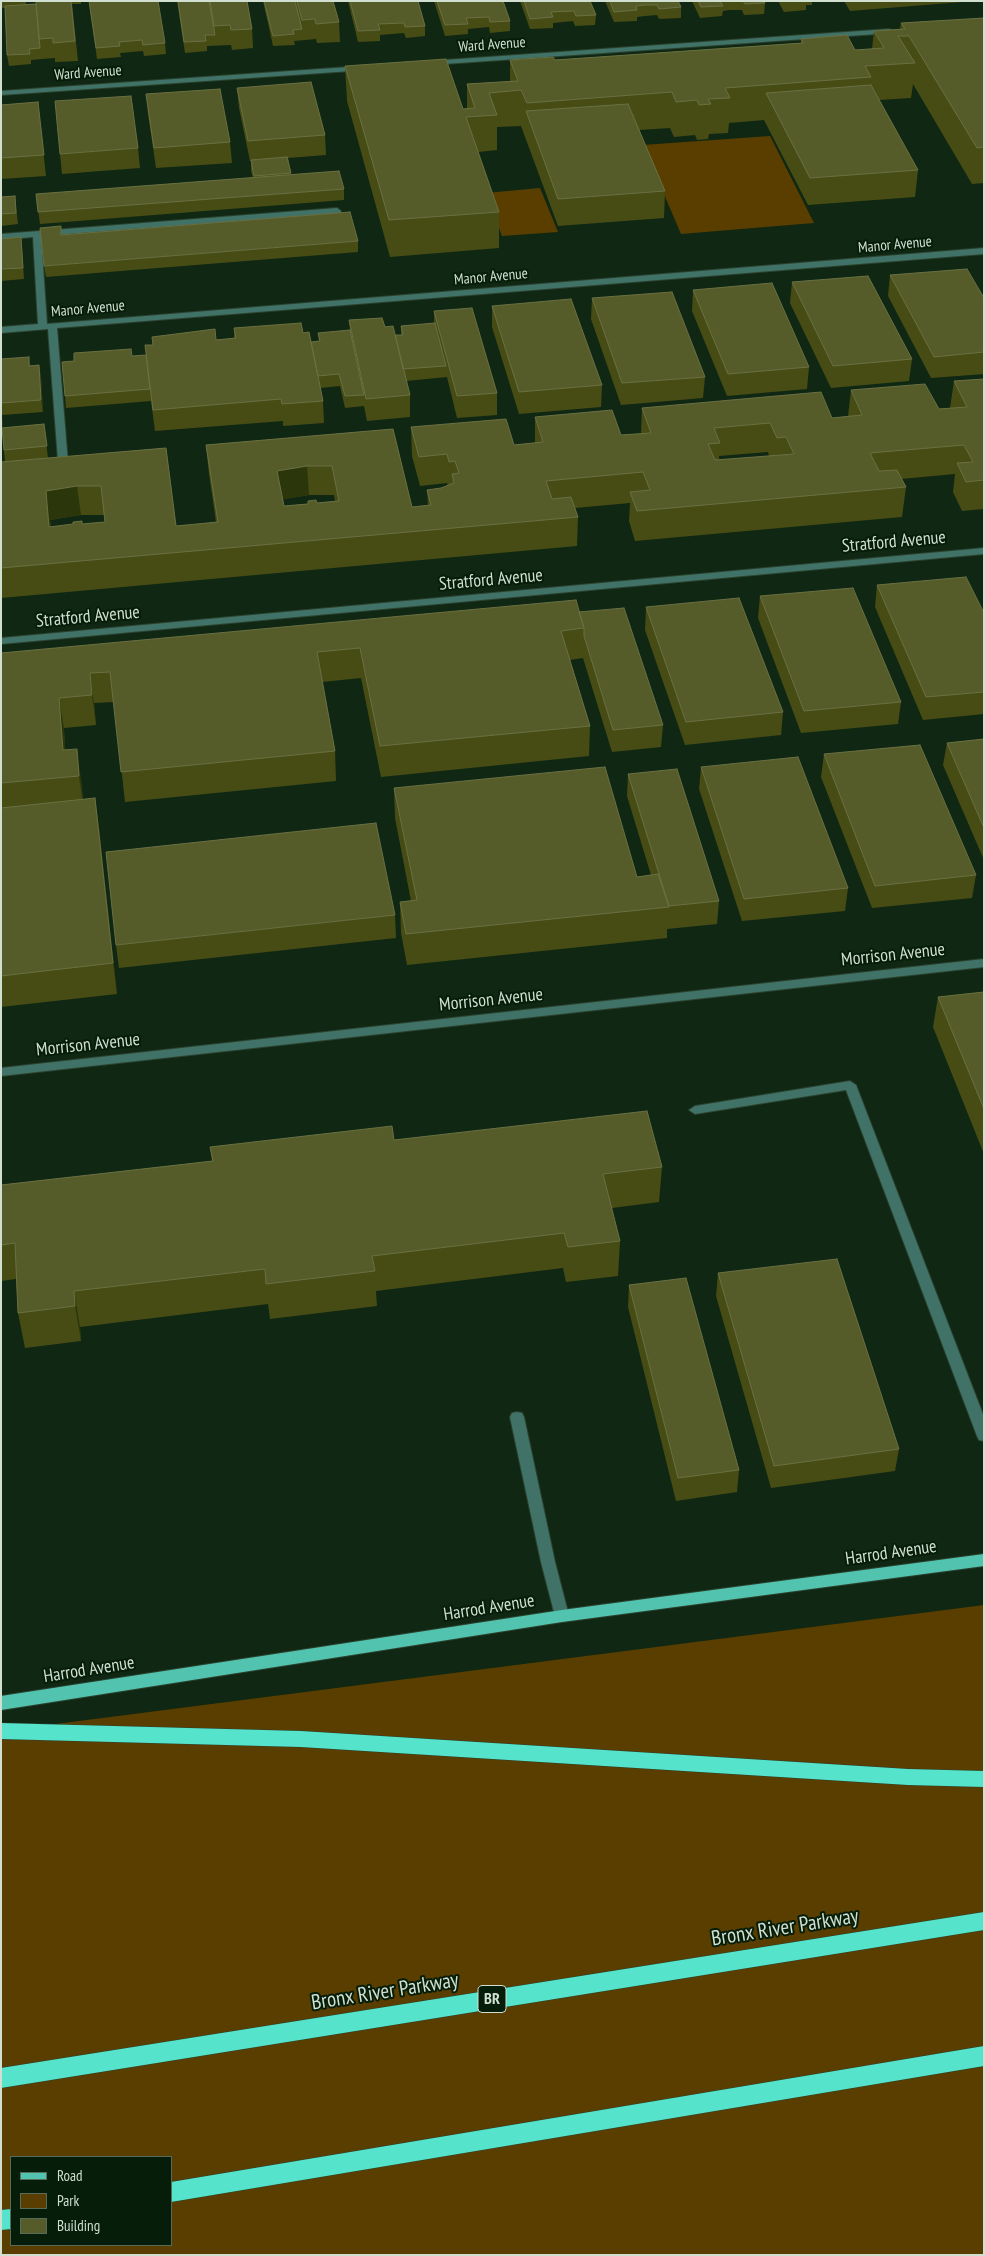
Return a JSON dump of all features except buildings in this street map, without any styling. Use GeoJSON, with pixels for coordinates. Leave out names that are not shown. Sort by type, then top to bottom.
{"type":"FeatureCollection","features":[{"type":"Feature","properties":{"kind":"highway"},"geometry":{"type":"LineString","coordinates":[[1,1731],[301,1739],[898,1776],[984,1779]]}},
{"type":"Feature","properties":{"kind":"highway","name":"Bronx River Parkway"},"geometry":{"type":"LineString","coordinates":[[1,2078],[984,1921]]}},
{"type":"Feature","properties":{"kind":"highway"},"geometry":{"type":"LineString","coordinates":[[172,2192],[984,2056]]}},
{"type":"Feature","properties":{"kind":"main road","name":"Harrod Avenue"},"geometry":{"type":"LineString","coordinates":[[1,1703],[562,1616],[984,1560]]}},
{"type":"Feature","properties":{"kind":"street","name":"Ward Avenue"},"geometry":{"type":"LineString","coordinates":[[425,63],[896,30]]}},
{"type":"Feature","properties":{"kind":"street","name":"Ward Avenue"},"geometry":{"type":"LineString","coordinates":[[1,93],[376,67]]}},
{"type":"Feature","properties":{"kind":"street"},"geometry":{"type":"LineString","coordinates":[[1,237],[337,211]]}},
{"type":"Feature","properties":{"kind":"street"},"geometry":{"type":"LineString","coordinates":[[37,234],[47,326],[68,463],[45,464]]}},
{"type":"Feature","properties":{"kind":"street","name":"Manor Avenue"},"geometry":{"type":"LineString","coordinates":[[1,330],[984,251]]}},
{"type":"Feature","properties":{"kind":"street","name":"Stratford Avenue"},"geometry":{"type":"LineString","coordinates":[[1,641],[984,550]]}},
{"type":"Feature","properties":{"kind":"street","name":"Morrison Avenue"},"geometry":{"type":"LineString","coordinates":[[1,1072],[984,963]]}},
{"type":"Feature","properties":{"kind":"street"},"geometry":{"type":"LineString","coordinates":[[694,1110],[850,1085],[984,1436]]}},
{"type":"Feature","properties":{"kind":"street"},"geometry":{"type":"LineString","coordinates":[[517,1417],[548,1562],[562,1616]]}},
{"type":"Feature","properties":{"kind":"green space"},"geometry":{"type":"Polygon","coordinates":[[[770,136],[814,223],[681,234],[643,145],[770,136]]]}},
{"type":"Feature","properties":{"kind":"green space"},"geometry":{"type":"Polygon","coordinates":[[[540,188],[558,232],[502,236],[486,193],[540,188]]]}},
{"type":"Feature","properties":{"kind":"green space"},"geometry":{"type":"Polygon","coordinates":[[[984,1605],[984,2255],[1,2255],[1,1731],[984,1605]]]}}]}
